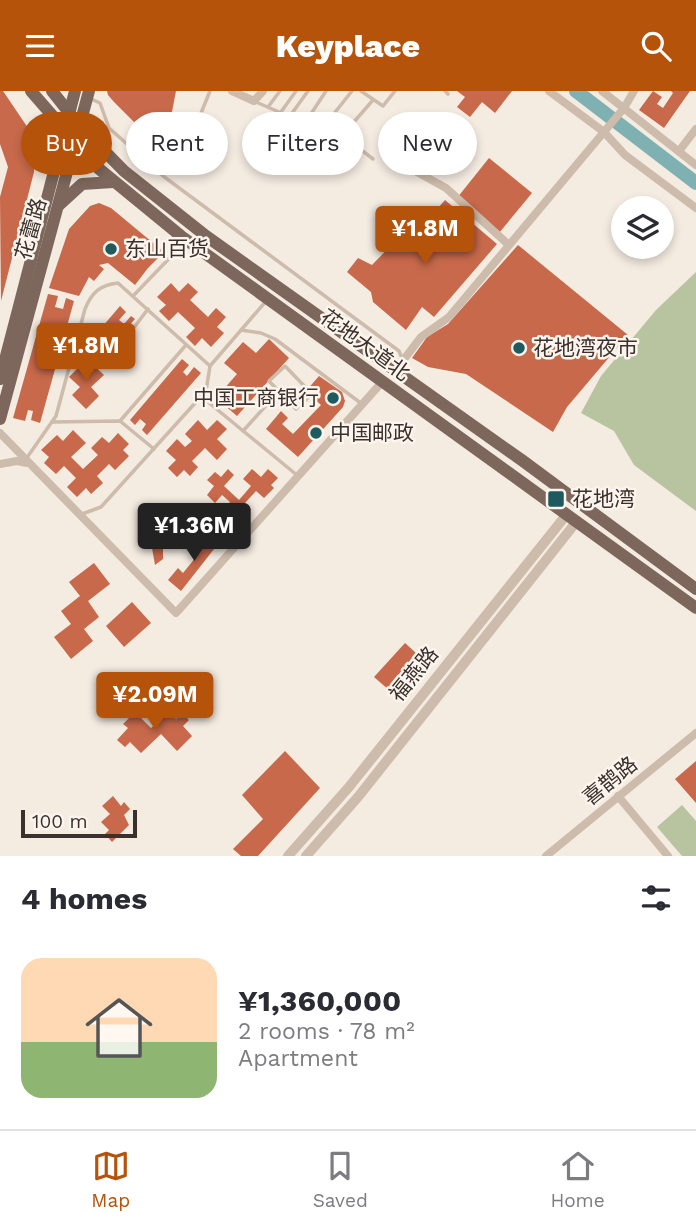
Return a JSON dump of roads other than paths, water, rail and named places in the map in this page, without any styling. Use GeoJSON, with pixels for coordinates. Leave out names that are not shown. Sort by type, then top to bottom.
{"type":"FeatureCollection","features":[{"type":"Feature","properties":{"kind":"main road","name":"花地大道北"},"geometry":{"type":"LineString","coordinates":[[31,91],[48,112]]}},
{"type":"Feature","properties":{"kind":"main road","name":"花地大道北"},"geometry":{"type":"LineString","coordinates":[[52,91],[69,112]]}},
{"type":"Feature","properties":{"kind":"main road","name":"花蕾路"},"geometry":{"type":"LineString","coordinates":[[71,112],[84,93]]}},
{"type":"Feature","properties":{"kind":"main road","name":"花蕾路"},"geometry":{"type":"LineString","coordinates":[[81,112],[84,93]]}},
{"type":"Feature","properties":{"kind":"main road","name":"花地大道北"},"geometry":{"type":"LineString","coordinates":[[112,160],[158,199],[399,366],[696,589]]}},
{"type":"Feature","properties":{"kind":"main road","name":"花蕾路"},"geometry":{"type":"LineString","coordinates":[[0,379],[3,356],[53,175]]}},
{"type":"Feature","properties":{"kind":"main road","name":"花蕾路"},"geometry":{"type":"LineString","coordinates":[[0,419],[66,175]]}},
{"type":"Feature","properties":{"kind":"main road","name":"花地大道北"},"geometry":{"type":"LineString","coordinates":[[106,175],[187,241],[696,608]]}},
{"type":"Feature","properties":{"kind":"main road"},"geometry":{"type":"LineString","coordinates":[[57,208],[82,184],[113,182]]}},
{"type":"Feature","properties":{"kind":"street"},"geometry":{"type":"LineString","coordinates":[[232,91],[246,94],[254,101],[263,91]]}},
{"type":"Feature","properties":{"kind":"street"},"geometry":{"type":"LineString","coordinates":[[549,91],[606,129],[625,155],[696,208]]}},
{"type":"Feature","properties":{"kind":"street"},"geometry":{"type":"LineString","coordinates":[[602,91],[696,165]]}},
{"type":"Feature","properties":{"kind":"street"},"geometry":{"type":"LineString","coordinates":[[399,366],[421,337],[449,317],[623,109],[635,91]]}},
{"type":"Feature","properties":{"kind":"street"},"geometry":{"type":"LineString","coordinates":[[679,151],[696,129]]}},
{"type":"Feature","properties":{"kind":"street"},"geometry":{"type":"LineString","coordinates":[[422,175],[446,188],[509,245]]}},
{"type":"Feature","properties":{"kind":"street"},"geometry":{"type":"LineString","coordinates":[[0,433],[176,613],[383,381]]}},
{"type":"Feature","properties":{"kind":"street"},"geometry":{"type":"LineString","coordinates":[[0,464],[26,462]]}},
{"type":"Feature","properties":{"kind":"street","name":"福燕路"},"geometry":{"type":"LineString","coordinates":[[288,856],[349,787],[572,518]]}},
{"type":"Feature","properties":{"kind":"street","name":"福燕路"},"geometry":{"type":"LineString","coordinates":[[306,856],[358,797],[572,518]]}},
{"type":"Feature","properties":{"kind":"street","name":"喜鹊路"},"geometry":{"type":"LineString","coordinates":[[546,856],[695,735]]}},
{"type":"Feature","properties":{"kind":"street"},"geometry":{"type":"LineString","coordinates":[[618,796],[668,856]]}},
{"type":"Feature","properties":{"kind":"lane"},"geometry":{"type":"LineString","coordinates":[[201,112],[210,91]]}},
{"type":"Feature","properties":{"kind":"lane"},"geometry":{"type":"LineString","coordinates":[[268,107],[280,91]]}},
{"type":"Feature","properties":{"kind":"lane"},"geometry":{"type":"LineString","coordinates":[[282,112],[296,91]]}},
{"type":"Feature","properties":{"kind":"lane"},"geometry":{"type":"LineString","coordinates":[[293,112],[309,91]]}},
{"type":"Feature","properties":{"kind":"lane"},"geometry":{"type":"LineString","coordinates":[[312,112],[326,91]]}},
{"type":"Feature","properties":{"kind":"lane"},"geometry":{"type":"LineString","coordinates":[[335,112],[352,91]]}},
{"type":"Feature","properties":{"kind":"lane"},"geometry":{"type":"LineString","coordinates":[[361,91],[368,93],[383,106],[395,91]]}},
{"type":"Feature","properties":{"kind":"lane"},"geometry":{"type":"LineString","coordinates":[[84,93],[100,103],[109,128],[163,176],[399,351],[399,366]]}},
{"type":"Feature","properties":{"kind":"lane"},"geometry":{"type":"LineString","coordinates":[[363,112],[373,100]]}},
{"type":"Feature","properties":{"kind":"lane"},"geometry":{"type":"LineString","coordinates":[[254,101],[279,112]]}},
{"type":"Feature","properties":{"kind":"lane"},"geometry":{"type":"LineString","coordinates":[[364,152],[373,159]]}},
{"type":"Feature","properties":{"kind":"lane"},"geometry":{"type":"LineString","coordinates":[[133,296],[187,241]]}},
{"type":"Feature","properties":{"kind":"lane"},"geometry":{"type":"LineString","coordinates":[[26,462],[56,416],[90,296],[103,284],[118,283],[210,366]]}},
{"type":"Feature","properties":{"kind":"lane"},"geometry":{"type":"LineString","coordinates":[[79,516],[100,507],[201,397],[206,391],[210,366],[268,298]]}},
{"type":"Feature","properties":{"kind":"lane"},"geometry":{"type":"LineString","coordinates":[[74,350],[102,358],[117,350],[148,309]]}},
{"type":"Feature","properties":{"kind":"lane"},"geometry":{"type":"LineString","coordinates":[[241,330],[261,333],[275,339],[362,404]]}},
{"type":"Feature","properties":{"kind":"lane"},"geometry":{"type":"LineString","coordinates":[[120,421],[186,345]]}},
{"type":"Feature","properties":{"kind":"lane"},"geometry":{"type":"LineString","coordinates":[[285,366],[312,394],[296,409],[279,391],[269,381],[285,366]]}},
{"type":"Feature","properties":{"kind":"lane"},"geometry":{"type":"LineString","coordinates":[[243,431],[279,391]]}},
{"type":"Feature","properties":{"kind":"lane"},"geometry":{"type":"LineString","coordinates":[[201,397],[298,476]]}},
{"type":"Feature","properties":{"kind":"lane"},"geometry":{"type":"LineString","coordinates":[[52,422],[120,421],[154,449]]}},
{"type":"Feature","properties":{"kind":"waterway"},"geometry":{"type":"LineString","coordinates":[[576,91],[696,183]]}},
{"type":"Feature","properties":{"kind":"place","name":"东山百货"},"geometry":{"type":"Point","coordinates":[111,249]}},
{"type":"Feature","properties":{"kind":"place","name":"花地湾夜市"},"geometry":{"type":"Point","coordinates":[519,348]}},
{"type":"Feature","properties":{"kind":"place","name":"中国工商银行"},"geometry":{"type":"Point","coordinates":[333,398]}},
{"type":"Feature","properties":{"kind":"place","name":"中国邮政"},"geometry":{"type":"Point","coordinates":[316,433]}},
{"type":"Feature","properties":{"kind":"place","name":"花地湾"},"geometry":{"type":"Point","coordinates":[556,499]}}]}
